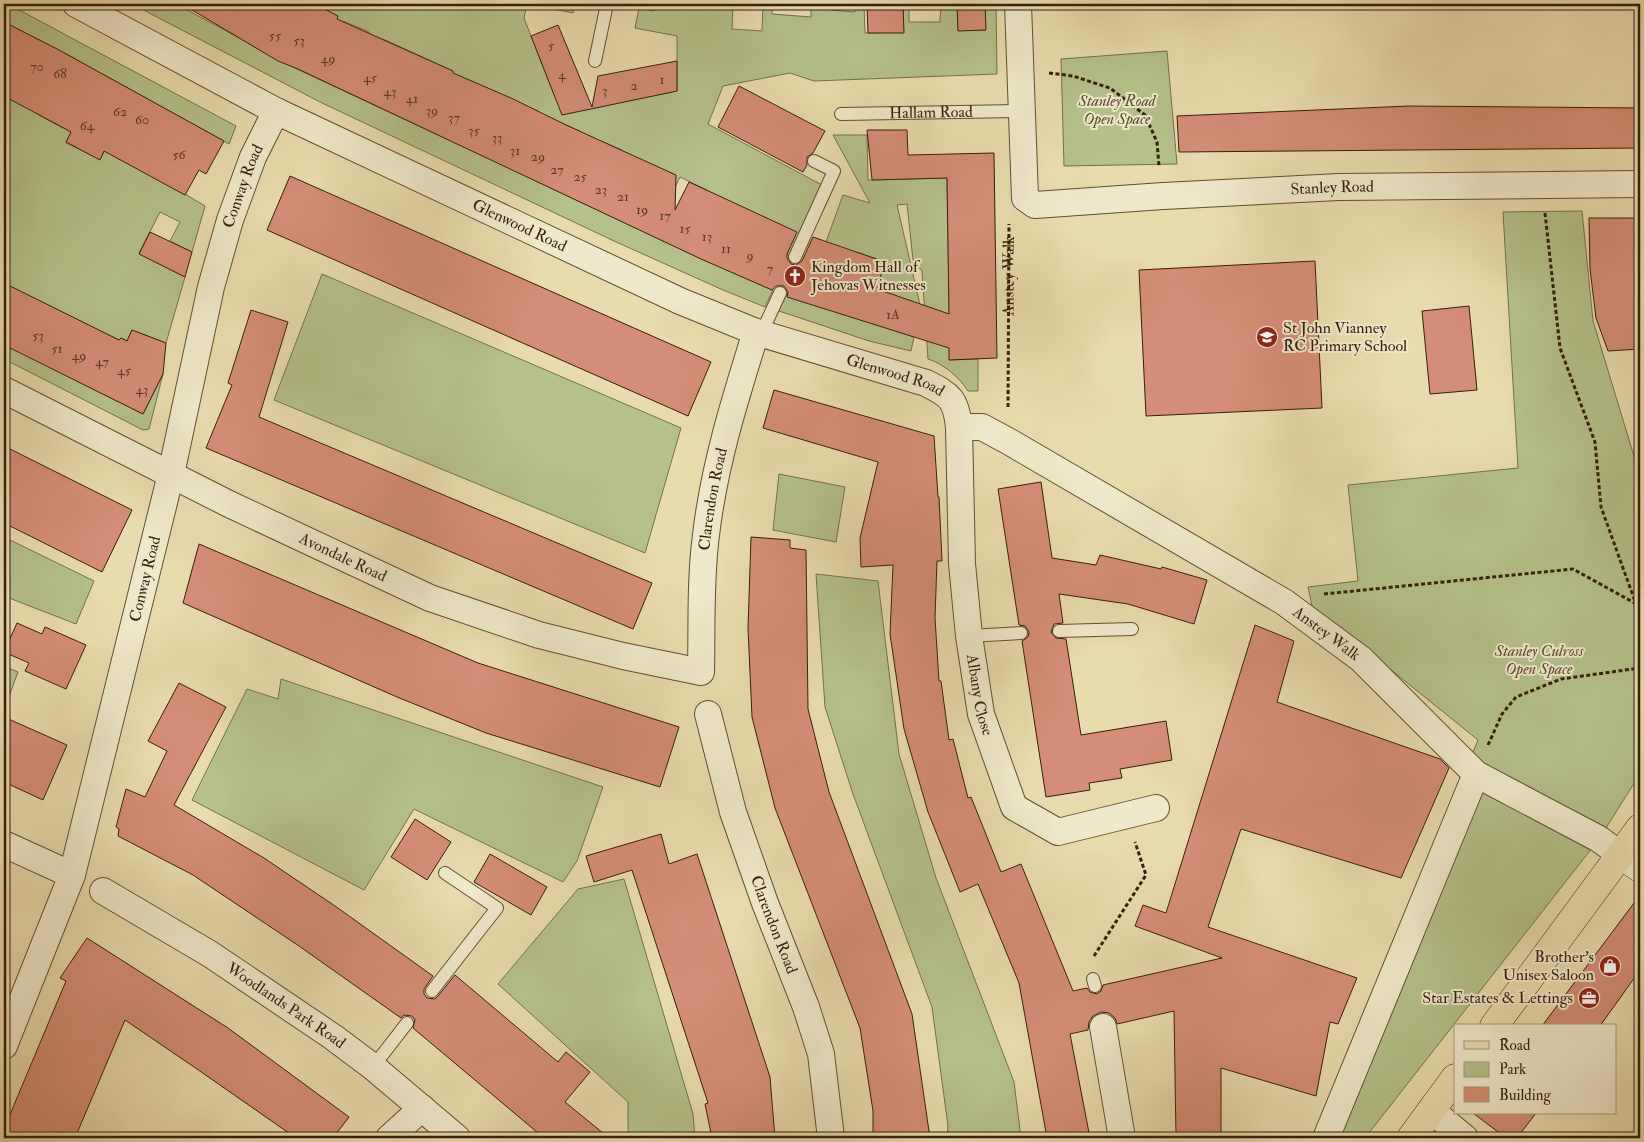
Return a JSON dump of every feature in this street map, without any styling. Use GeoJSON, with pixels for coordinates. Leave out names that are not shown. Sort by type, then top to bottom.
{"type":"FeatureCollection","features":[{"type":"Feature","properties":{"kind":"main road"},"geometry":{"type":"LineString","coordinates":[[1496,1024],[1631,862],[1640,828]]}},
{"type":"Feature","properties":{"kind":"main road"},"geometry":{"type":"LineString","coordinates":[[1411,1138],[1454,1079]]}},
{"type":"Feature","properties":{"kind":"street","name":"Glenwood Road"},"geometry":{"type":"LineString","coordinates":[[76,4],[276,111],[680,301],[759,333],[926,383],[947,393],[957,410],[959,426]]}},
{"type":"Feature","properties":{"kind":"street"},"geometry":{"type":"LineString","coordinates":[[1018,4],[1021,110]]}},
{"type":"Feature","properties":{"kind":"street","name":"Stanley Road"},"geometry":{"type":"LineString","coordinates":[[1021,110],[1025,198],[1035,204],[1339,187],[1640,184]]}},
{"type":"Feature","properties":{"kind":"street","name":"Conway Road"},"geometry":{"type":"LineString","coordinates":[[4,1046],[72,876],[171,474],[209,296],[219,258],[252,157],[276,111]]}},
{"type":"Feature","properties":{"kind":"street","name":"Clarendon Road"},"geometry":{"type":"LineString","coordinates":[[701,672],[702,579],[706,535],[721,457],[735,399],[759,333]]}},
{"type":"Feature","properties":{"kind":"street","name":"Avondale Road"},"geometry":{"type":"LineString","coordinates":[[4,390],[229,504],[430,598],[539,634],[623,656],[701,672]]}},
{"type":"Feature","properties":{"kind":"street","name":"Anstey Walk"},"geometry":{"type":"LineString","coordinates":[[959,426],[982,427],[1008,441],[1284,602],[1361,659],[1476,774],[1599,839],[1631,862]]}},
{"type":"Feature","properties":{"kind":"street","name":"Albany Close"},"geometry":{"type":"LineString","coordinates":[[959,426],[962,564],[969,636],[981,714],[1014,807],[1058,832],[1156,808]]}},
{"type":"Feature","properties":{"kind":"street","name":"Clarendon Road"},"geometry":{"type":"LineString","coordinates":[[708,714],[733,812],[765,903],[806,1007],[821,1054],[831,1138]]}},
{"type":"Feature","properties":{"kind":"street"},"geometry":{"type":"LineString","coordinates":[[1326,1138],[1476,774]]}},
{"type":"Feature","properties":{"kind":"street"},"geometry":{"type":"LineString","coordinates":[[4,844],[72,876]]}},
{"type":"Feature","properties":{"kind":"street","name":"Woodlands Park Road"},"geometry":{"type":"LineString","coordinates":[[103,890],[210,954],[332,1037],[373,1066],[458,1138]]}},
{"type":"Feature","properties":{"kind":"street"},"geometry":{"type":"LineString","coordinates":[[1103,1027],[1122,1138]]}},
{"type":"Feature","properties":{"kind":"street"},"geometry":{"type":"LineString","coordinates":[[389,1138],[422,1108]]}},
{"type":"Feature","properties":{"kind":"street"},"geometry":{"type":"LineString","coordinates":[[1431,1110],[1465,1138]]}},
{"type":"Feature","properties":{"kind":"lane"},"geometry":{"type":"LineString","coordinates":[[595,61],[608,4]]}},
{"type":"Feature","properties":{"kind":"lane","name":"Hallam Road"},"geometry":{"type":"LineString","coordinates":[[841,114],[1021,110]]}},
{"type":"Feature","properties":{"kind":"lane"},"geometry":{"type":"LineString","coordinates":[[795,257],[834,170],[814,161]]}},
{"type":"Feature","properties":{"kind":"lane"},"geometry":{"type":"LineString","coordinates":[[759,333],[780,293]]}},
{"type":"Feature","properties":{"kind":"lane"},"geometry":{"type":"LineString","coordinates":[[1059,631],[1132,629]]}},
{"type":"Feature","properties":{"kind":"lane"},"geometry":{"type":"LineString","coordinates":[[969,636],[1021,633]]}},
{"type":"Feature","properties":{"kind":"lane"},"geometry":{"type":"LineString","coordinates":[[432,991],[497,908],[445,873]]}},
{"type":"Feature","properties":{"kind":"lane"},"geometry":{"type":"LineString","coordinates":[[373,1066],[407,1023]]}},
{"type":"Feature","properties":{"kind":"path"},"geometry":{"type":"LineString","coordinates":[[1020,73],[1057,72],[1110,88],[1145,115],[1157,142],[1162,196]]}},
{"type":"Feature","properties":{"kind":"path"},"geometry":{"type":"LineString","coordinates":[[1545,212],[1560,348],[1595,442],[1601,507],[1636,604]]}},
{"type":"Feature","properties":{"kind":"path","name":"Anstey Walk"},"geometry":{"type":"LineString","coordinates":[[1008,441],[1009,221]]}},
{"type":"Feature","properties":{"kind":"path"},"geometry":{"type":"LineString","coordinates":[[1284,602],[1297,596],[1573,569],[1640,606]]}},
{"type":"Feature","properties":{"kind":"path"},"geometry":{"type":"LineString","coordinates":[[1476,774],[1502,714],[1516,697],[1561,679],[1640,668]]}},
{"type":"Feature","properties":{"kind":"path"},"geometry":{"type":"LineString","coordinates":[[1094,983],[1094,955],[1146,875],[1126,816]]}},
{"type":"Feature","properties":{"kind":"green space"},"geometry":{"type":"Polygon","coordinates":[[[4,4],[8,4],[236,126],[229,144],[59,50],[4,22],[4,4]]]}},
{"type":"Feature","properties":{"kind":"green space"},"geometry":{"type":"Polygon","coordinates":[[[132,4],[176,4],[297,69],[773,290],[765,307],[723,290],[614,241],[320,102],[132,4]]]}},
{"type":"Feature","properties":{"kind":"green space"},"geometry":{"type":"Polygon","coordinates":[[[313,4],[527,4],[524,18],[554,95],[583,110],[677,91],[677,36],[635,28],[639,8],[654,11],[656,4],[682,4],[683,8],[714,9],[715,4],[733,4],[732,29],[762,31],[763,4],[772,4],[772,14],[811,17],[811,4],[831,4],[831,10],[855,12],[855,4],[864,4],[865,33],[903,32],[903,4],[909,4],[909,22],[940,22],[941,4],[957,4],[958,30],[985,30],[985,4],[996,4],[997,74],[814,81],[790,73],[723,86],[708,124],[822,185],[789,256],[777,250],[707,190],[680,177],[669,200],[622,150],[596,139],[585,161],[570,154],[580,131],[552,119],[527,133],[538,111],[467,79],[443,95],[453,71],[383,39],[372,61],[358,54],[369,32],[343,21],[332,42],[326,39],[338,16],[313,4]]]}},
{"type":"Feature","properties":{"kind":"green space"},"geometry":{"type":"Polygon","coordinates":[[[529,4],[575,4],[573,13],[529,4]]]}},
{"type":"Feature","properties":{"kind":"green space","name":"Stanley Road Open Space"},"geometry":{"type":"Polygon","coordinates":[[[1167,51],[1177,164],[1064,166],[1061,59],[1167,51]]]}},
{"type":"Feature","properties":{"kind":"green space"},"geometry":{"type":"Polygon","coordinates":[[[35,83],[37,114],[63,128],[83,108],[66,143],[100,159],[117,127],[185,194],[205,206],[192,252],[170,241],[180,222],[160,212],[139,253],[185,277],[166,343],[132,330],[127,341],[121,338],[119,340],[7,285],[4,292],[4,96],[23,106],[35,83]]]}},
{"type":"Feature","properties":{"kind":"green space"},"geometry":{"type":"Polygon","coordinates":[[[833,135],[867,135],[868,180],[947,178],[950,360],[978,359],[978,391],[968,391],[951,372],[940,364],[928,359],[922,271],[913,260],[907,204],[897,205],[921,309],[883,291],[884,288],[878,285],[885,262],[857,252],[848,277],[826,242],[843,195],[870,203],[833,135]]]}},
{"type":"Feature","properties":{"kind":"green space","name":"Stanley Culross Open Space"},"geometry":{"type":"Polygon","coordinates":[[[1582,211],[1593,321],[1640,476],[1640,774],[1599,839],[1365,1138],[1314,1138],[1478,740],[1312,606],[1308,587],[1358,581],[1348,485],[1518,468],[1503,212],[1582,211]]]}},
{"type":"Feature","properties":{"kind":"green space"},"geometry":{"type":"Polygon","coordinates":[[[322,274],[681,428],[645,553],[274,400],[322,274]]]}},
{"type":"Feature","properties":{"kind":"green space"},"geometry":{"type":"Polygon","coordinates":[[[785,295],[914,337],[911,351],[869,341],[779,311],[785,295]]]}},
{"type":"Feature","properties":{"kind":"green space"},"geometry":{"type":"Polygon","coordinates":[[[4,344],[143,414],[163,374],[149,429],[143,430],[4,359],[4,344]]]}},
{"type":"Feature","properties":{"kind":"green space"},"geometry":{"type":"Polygon","coordinates":[[[779,474],[845,487],[836,542],[773,530],[779,474]]]}},
{"type":"Feature","properties":{"kind":"green space"},"geometry":{"type":"Polygon","coordinates":[[[4,537],[94,581],[76,624],[4,596],[4,537]]]}},
{"type":"Feature","properties":{"kind":"green space"},"geometry":{"type":"Polygon","coordinates":[[[816,574],[878,581],[899,754],[936,878],[1014,1082],[1021,1138],[947,1138],[948,1126],[932,1007],[853,794],[825,707],[816,574]]]}},
{"type":"Feature","properties":{"kind":"green space"},"geometry":{"type":"Polygon","coordinates":[[[4,666],[18,672],[8,699],[4,697],[4,666]]]}},
{"type":"Feature","properties":{"kind":"green space"},"geometry":{"type":"Polygon","coordinates":[[[281,679],[603,787],[577,861],[563,882],[414,809],[364,890],[192,800],[247,689],[278,699],[281,679]]]}},
{"type":"Feature","properties":{"kind":"green space"},"geometry":{"type":"Polygon","coordinates":[[[624,879],[693,1114],[695,1138],[628,1138],[628,1102],[498,984],[578,889],[624,879]]]}},
{"type":"Feature","properties":{"kind":"building"},"geometry":{"type":"Polygon","coordinates":[[[182,4],[315,4],[338,16],[337,19],[676,175],[675,210],[689,182],[797,232],[787,254],[791,264],[796,265],[802,261],[813,237],[885,262],[878,285],[884,288],[883,291],[949,314],[947,178],[872,180],[867,130],[907,130],[908,155],[994,153],[997,358],[949,360],[949,348],[787,297],[788,292],[784,286],[776,286],[772,290],[701,259],[278,61],[182,4]]]}},
{"type":"Feature","properties":{"kind":"building"},"geometry":{"type":"Polygon","coordinates":[[[867,4],[903,4],[904,33],[868,33],[867,4]]]}},
{"type":"Feature","properties":{"kind":"building"},"geometry":{"type":"Polygon","coordinates":[[[957,4],[985,4],[986,30],[958,31],[957,4]]]}},
{"type":"Feature","properties":{"kind":"building"},"geometry":{"type":"Polygon","coordinates":[[[4,22],[59,50],[224,141],[206,174],[199,170],[185,195],[104,151],[100,160],[66,142],[71,132],[4,96],[4,22]]]}},
{"type":"Feature","properties":{"kind":"building"},"geometry":{"type":"Polygon","coordinates":[[[558,25],[592,107],[598,76],[677,61],[677,91],[562,115],[531,36],[558,25]]]}},
{"type":"Feature","properties":{"kind":"building"},"geometry":{"type":"Polygon","coordinates":[[[739,86],[825,131],[813,153],[807,157],[807,165],[803,172],[718,127],[739,86]]]}},
{"type":"Feature","properties":{"kind":"building"},"geometry":{"type":"Polygon","coordinates":[[[1409,106],[1640,108],[1640,148],[1179,152],[1177,116],[1409,106]]]}},
{"type":"Feature","properties":{"kind":"building"},"geometry":{"type":"Polygon","coordinates":[[[290,176],[711,362],[688,416],[267,230],[290,176]]]}},
{"type":"Feature","properties":{"kind":"building"},"geometry":{"type":"Polygon","coordinates":[[[1589,218],[1640,218],[1640,349],[1608,351],[1596,318],[1590,269],[1589,218]]]}},
{"type":"Feature","properties":{"kind":"building"},"geometry":{"type":"Polygon","coordinates":[[[150,232],[192,252],[185,277],[139,254],[150,232]]]}},
{"type":"Feature","properties":{"kind":"building"},"geometry":{"type":"Polygon","coordinates":[[[1315,261],[1322,408],[1146,416],[1139,270],[1315,261]]]}},
{"type":"Feature","properties":{"kind":"building"},"geometry":{"type":"Polygon","coordinates":[[[4,283],[119,340],[121,338],[127,341],[132,330],[166,343],[163,374],[143,414],[4,345],[4,283]]]}},
{"type":"Feature","properties":{"kind":"building"},"geometry":{"type":"Polygon","coordinates":[[[1469,306],[1477,390],[1430,394],[1422,311],[1469,306]]]}},
{"type":"Feature","properties":{"kind":"building"},"geometry":{"type":"Polygon","coordinates":[[[251,310],[288,322],[259,417],[652,583],[633,629],[206,448],[232,385],[228,383],[251,310]]]}},
{"type":"Feature","properties":{"kind":"building"},"geometry":{"type":"Polygon","coordinates":[[[774,390],[934,436],[942,561],[937,561],[935,618],[939,681],[941,681],[949,740],[953,739],[968,798],[971,797],[1001,872],[1021,864],[1073,991],[1087,988],[1090,992],[1097,994],[1101,991],[1103,985],[1222,958],[1135,926],[1143,905],[1166,913],[1255,625],[1294,641],[1277,702],[1440,759],[1449,768],[1401,878],[1241,829],[1208,927],[1357,978],[1338,1024],[1330,1022],[1316,1096],[1221,1068],[1221,1138],[1176,1138],[1174,1011],[1117,1024],[1115,1018],[1109,1013],[1101,1012],[1093,1016],[1089,1022],[1088,1030],[1070,1034],[1090,1138],[1047,1138],[1019,983],[978,884],[960,892],[928,812],[904,729],[890,634],[893,565],[861,567],[860,538],[878,462],[763,428],[774,390]]]}},
{"type":"Feature","properties":{"kind":"building"},"geometry":{"type":"Polygon","coordinates":[[[4,446],[132,510],[102,572],[4,523],[4,446]]]}},
{"type":"Feature","properties":{"kind":"building"},"geometry":{"type":"Polygon","coordinates":[[[1041,482],[1052,558],[1096,565],[1100,555],[1161,569],[1162,567],[1207,580],[1194,624],[1128,604],[1059,594],[1063,623],[1054,624],[1051,632],[1056,638],[1066,639],[1081,735],[1166,721],[1172,760],[1120,769],[1122,778],[1089,783],[1090,790],[1046,797],[1022,641],[1028,637],[1029,632],[1025,626],[1019,625],[998,489],[1041,482]]]}},
{"type":"Feature","properties":{"kind":"building"},"geometry":{"type":"Polygon","coordinates":[[[751,537],[790,540],[790,548],[806,550],[808,709],[829,792],[912,1014],[930,1138],[873,1138],[873,1111],[860,1028],[775,808],[752,717],[748,628],[751,537]]]}},
{"type":"Feature","properties":{"kind":"building"},"geometry":{"type":"Polygon","coordinates":[[[199,544],[478,663],[679,727],[660,787],[486,733],[397,697],[183,603],[199,544]]]}},
{"type":"Feature","properties":{"kind":"building"},"geometry":{"type":"Polygon","coordinates":[[[17,623],[42,634],[45,627],[86,645],[66,689],[25,671],[29,663],[4,652],[17,623]]]}},
{"type":"Feature","properties":{"kind":"building"},"geometry":{"type":"Polygon","coordinates":[[[179,683],[226,707],[174,805],[264,858],[433,976],[424,989],[424,994],[427,998],[435,999],[455,975],[558,1062],[566,1052],[590,1072],[565,1102],[609,1138],[544,1138],[413,1028],[415,1020],[412,1016],[404,1015],[401,1018],[299,946],[193,875],[118,836],[119,829],[116,827],[126,789],[145,797],[167,751],[148,741],[179,683]]]}},
{"type":"Feature","properties":{"kind":"building"},"geometry":{"type":"Polygon","coordinates":[[[4,717],[67,745],[43,800],[4,782],[4,717]]]}},
{"type":"Feature","properties":{"kind":"building"},"geometry":{"type":"Polygon","coordinates":[[[415,819],[451,842],[427,880],[391,857],[415,819]]]}},
{"type":"Feature","properties":{"kind":"building"},"geometry":{"type":"Polygon","coordinates":[[[661,834],[669,864],[697,854],[770,1077],[775,1138],[712,1138],[705,1104],[708,1103],[632,870],[594,882],[586,856],[661,834]]]}},
{"type":"Feature","properties":{"kind":"building"},"geometry":{"type":"Polygon","coordinates":[[[490,854],[547,887],[531,915],[474,882],[490,854]]]}},
{"type":"Feature","properties":{"kind":"building"},"geometry":{"type":"Polygon","coordinates":[[[1640,895],[1640,970],[1601,1024],[1543,1024],[1640,895]]]}},
{"type":"Feature","properties":{"kind":"building"},"geometry":{"type":"Polygon","coordinates":[[[87,938],[228,1028],[349,1117],[333,1138],[296,1138],[125,1020],[75,1138],[4,1138],[4,1129],[66,981],[60,978],[87,938]]]}},
{"type":"Feature","properties":{"kind":"building"},"geometry":{"type":"Polygon","coordinates":[[[1474,1114],[1535,1114],[1517,1138],[1506,1138],[1474,1114]]]}},
{"type":"Feature","properties":{"kind":"place","name":"Kingdom Hall of Jehovas Witnesses"},"geometry":{"type":"Point","coordinates":[795,276]}},
{"type":"Feature","properties":{"kind":"place","name":"St John Vianney RC Primary School"},"geometry":{"type":"Point","coordinates":[1267,337]}},
{"type":"Feature","properties":{"kind":"place","name":"Brother's Unisex Saloon"},"geometry":{"type":"Point","coordinates":[1610,966]}},
{"type":"Feature","properties":{"kind":"place","name":"Star Estates & Lettings"},"geometry":{"type":"Point","coordinates":[1589,998]}}]}
